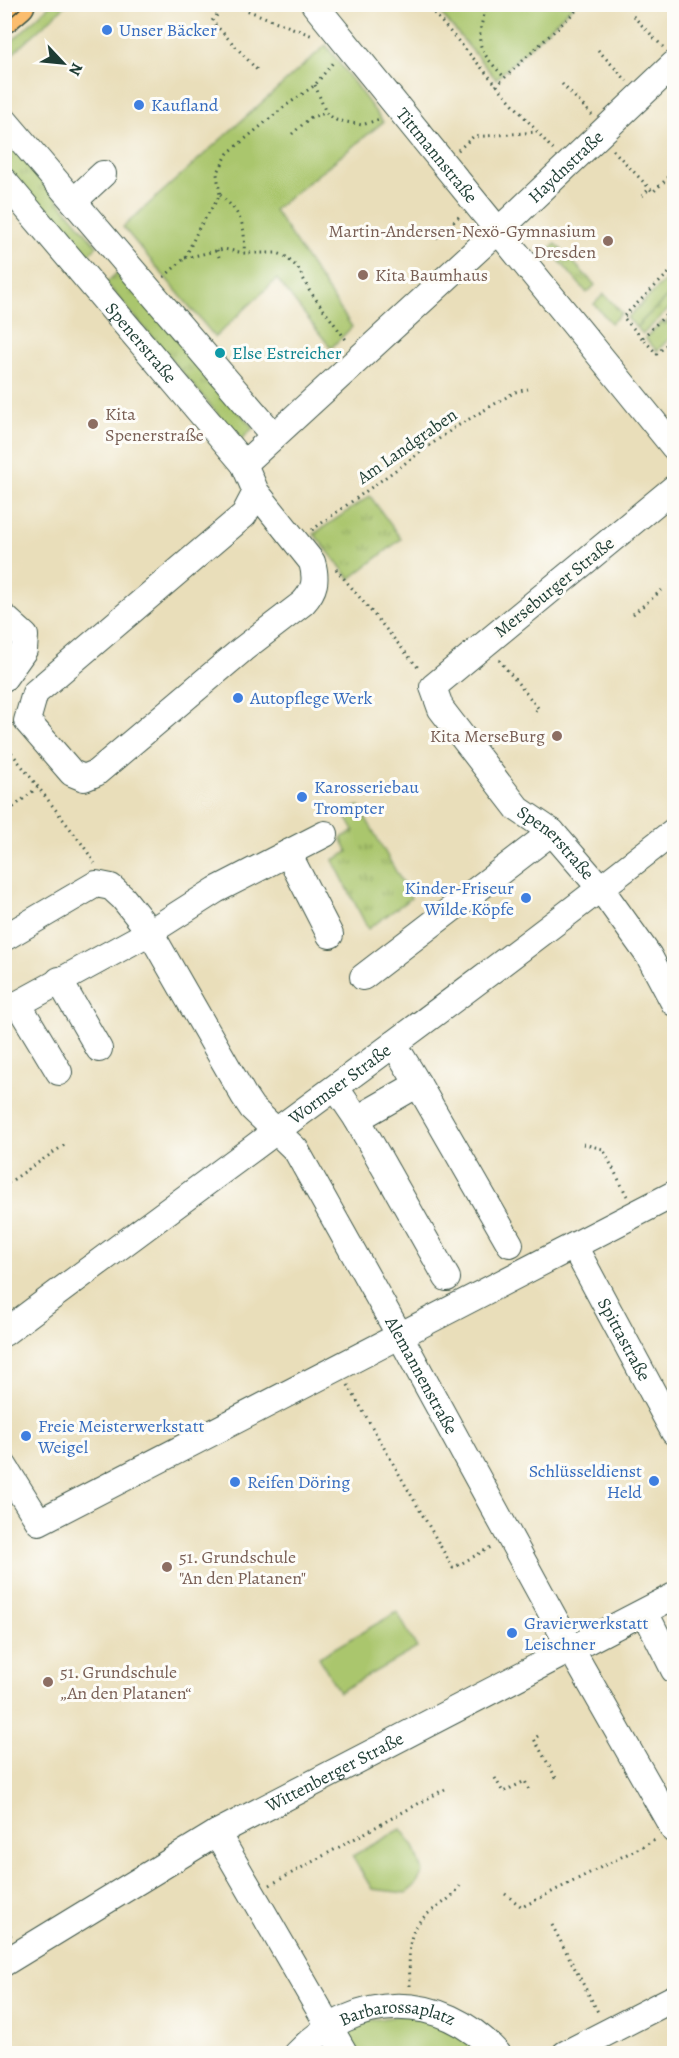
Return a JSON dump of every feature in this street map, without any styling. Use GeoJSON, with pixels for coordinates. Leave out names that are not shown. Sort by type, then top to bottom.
{"type":"FeatureCollection","features":[{"type":"Feature","properties":{"kind":"main road"},"geometry":{"type":"LineString","coordinates":[[4,16],[18,4]]}},
{"type":"Feature","properties":{"kind":"street","name":"Tittmannstraße"},"geometry":{"type":"LineString","coordinates":[[314,4],[675,447]]}},
{"type":"Feature","properties":{"kind":"street","name":"Haydnstraße"},"geometry":{"type":"LineString","coordinates":[[244,464],[641,96],[670,57]]}},
{"type":"Feature","properties":{"kind":"street"},"geometry":{"type":"LineString","coordinates":[[4,120],[274,436]]}},
{"type":"Feature","properties":{"kind":"street"},"geometry":{"type":"LineString","coordinates":[[74,201],[103,174]]}},
{"type":"Feature","properties":{"kind":"street","name":"Spenerstraße"},"geometry":{"type":"LineString","coordinates":[[4,181],[244,464],[256,492],[312,562],[315,574],[315,585],[311,594],[96,773],[84,778],[72,773],[27,722],[35,693],[244,515],[256,492]]}},
{"type":"Feature","properties":{"kind":"street"},"geometry":{"type":"LineString","coordinates":[[84,275],[114,248]]}},
{"type":"Feature","properties":{"kind":"street","name":"Merseburger Straße"},"geometry":{"type":"LineString","coordinates":[[434,687],[675,488]]}},
{"type":"Feature","properties":{"kind":"street"},"geometry":{"type":"LineString","coordinates":[[4,617],[25,636],[24,650],[4,678]]}},
{"type":"Feature","properties":{"kind":"street","name":"Spenerstraße"},"geometry":{"type":"LineString","coordinates":[[434,687],[441,709],[518,809],[552,832],[601,889],[649,956],[675,1003]]}},
{"type":"Feature","properties":{"kind":"street","name":"Wormser Straße"},"geometry":{"type":"LineString","coordinates":[[4,1333],[336,1088],[675,831]]}},
{"type":"Feature","properties":{"kind":"street"},"geometry":{"type":"LineString","coordinates":[[363,977],[552,832]]}},
{"type":"Feature","properties":{"kind":"street"},"geometry":{"type":"LineString","coordinates":[[59,1072],[18,1004],[150,932],[216,890],[325,834]]}},
{"type":"Feature","properties":{"kind":"street"},"geometry":{"type":"LineString","coordinates":[[288,853],[330,935]]}},
{"type":"Feature","properties":{"kind":"street","name":"Alemannenstraße"},"geometry":{"type":"LineString","coordinates":[[4,938],[96,884],[111,886],[150,932],[244,1096],[296,1150],[674,1830]]}},
{"type":"Feature","properties":{"kind":"street"},"geometry":{"type":"LineString","coordinates":[[59,980],[99,1049]]}},
{"type":"Feature","properties":{"kind":"street"},"geometry":{"type":"LineString","coordinates":[[394,1044],[510,1244]]}},
{"type":"Feature","properties":{"kind":"street"},"geometry":{"type":"LineString","coordinates":[[357,1119],[418,1084]]}},
{"type":"Feature","properties":{"kind":"street"},"geometry":{"type":"LineString","coordinates":[[336,1088],[357,1119],[447,1278]]}},
{"type":"Feature","properties":{"kind":"street"},"geometry":{"type":"LineString","coordinates":[[4,1466],[39,1522],[675,1194]]}},
{"type":"Feature","properties":{"kind":"street","name":"Spittastraße"},"geometry":{"type":"LineString","coordinates":[[574,1246],[675,1432]]}},
{"type":"Feature","properties":{"kind":"street","name":"Wittenberger Straße"},"geometry":{"type":"LineString","coordinates":[[4,1963],[217,1833],[675,1596]]}},
{"type":"Feature","properties":{"kind":"street"},"geometry":{"type":"LineString","coordinates":[[645,1612],[675,1670]]}},
{"type":"Feature","properties":{"kind":"street"},"geometry":{"type":"LineString","coordinates":[[217,1833],[345,2054]]}},
{"type":"Feature","properties":{"kind":"street"},"geometry":{"type":"LineString","coordinates":[[565,2054],[675,1998]]}},
{"type":"Feature","properties":{"kind":"street","name":"Barbarossaplatz"},"geometry":{"type":"LineString","coordinates":[[297,2054],[311,2038],[328,2026],[357,2012],[387,2007],[410,2007],[438,2013],[458,2021],[480,2035],[498,2054]]}},
{"type":"Feature","properties":{"kind":"path"},"geometry":{"type":"LineString","coordinates":[[215,4],[218,14],[212,21],[259,72]]}},
{"type":"Feature","properties":{"kind":"path"},"geometry":{"type":"LineString","coordinates":[[150,289],[185,258],[220,195],[218,174],[228,153],[315,85],[344,41],[311,36],[231,4]]}},
{"type":"Feature","properties":{"kind":"path"},"geometry":{"type":"LineString","coordinates":[[426,4],[568,165]]}},
{"type":"Feature","properties":{"kind":"path"},"geometry":{"type":"LineString","coordinates":[[487,4],[479,31],[480,44],[484,56],[505,78]]}},
{"type":"Feature","properties":{"kind":"path"},"geometry":{"type":"LineString","coordinates":[[496,86],[583,4]]}},
{"type":"Feature","properties":{"kind":"path"},"geometry":{"type":"LineString","coordinates":[[633,16],[670,57]]}},
{"type":"Feature","properties":{"kind":"path"},"geometry":{"type":"LineString","coordinates":[[598,50],[641,96]]}},
{"type":"Feature","properties":{"kind":"path"},"geometry":{"type":"LineString","coordinates":[[562,84],[649,189],[653,192],[675,172]]}},
{"type":"Feature","properties":{"kind":"path"},"geometry":{"type":"LineString","coordinates":[[315,85],[326,113],[336,120],[362,125],[382,118],[396,106]]}},
{"type":"Feature","properties":{"kind":"path"},"geometry":{"type":"LineString","coordinates":[[292,134],[312,117],[326,113]]}},
{"type":"Feature","properties":{"kind":"path"},"geometry":{"type":"LineString","coordinates":[[443,163],[473,137],[537,132]]}},
{"type":"Feature","properties":{"kind":"path"},"geometry":{"type":"LineString","coordinates":[[642,196],[649,189]]}},
{"type":"Feature","properties":{"kind":"path"},"geometry":{"type":"LineString","coordinates":[[220,195],[236,210],[243,224],[244,253]]}},
{"type":"Feature","properties":{"kind":"path"},"geometry":{"type":"LineString","coordinates":[[432,235],[435,239],[457,219]]}},
{"type":"Feature","properties":{"kind":"path"},"geometry":{"type":"LineString","coordinates":[[185,258],[224,249],[244,253],[277,253],[292,261],[309,290],[359,358]]}},
{"type":"Feature","properties":{"kind":"path"},"geometry":{"type":"LineString","coordinates":[[217,250],[219,257]]}},
{"type":"Feature","properties":{"kind":"path"},"geometry":{"type":"LineString","coordinates":[[675,268],[623,317],[657,354],[675,337]]}},
{"type":"Feature","properties":{"kind":"path"},"geometry":{"type":"LineString","coordinates":[[642,338],[675,307]]}},
{"type":"Feature","properties":{"kind":"path","name":"Am Landgraben"},"geometry":{"type":"LineString","coordinates":[[307,534],[454,428],[514,392],[528,389]]}},
{"type":"Feature","properties":{"kind":"path"},"geometry":{"type":"LineString","coordinates":[[329,561],[434,687]]}},
{"type":"Feature","properties":{"kind":"path"},"geometry":{"type":"LineString","coordinates":[[633,614],[662,590]]}},
{"type":"Feature","properties":{"kind":"path"},"geometry":{"type":"LineString","coordinates":[[485,643],[539,710],[533,713]]}},
{"type":"Feature","properties":{"kind":"path"},"geometry":{"type":"LineString","coordinates":[[4,742],[98,867]]}},
{"type":"Feature","properties":{"kind":"path"},"geometry":{"type":"LineString","coordinates":[[4,815],[39,786]]}},
{"type":"Feature","properties":{"kind":"path"},"geometry":{"type":"LineString","coordinates":[[8,1183],[66,1144]]}},
{"type":"Feature","properties":{"kind":"path"},"geometry":{"type":"LineString","coordinates":[[583,1144],[603,1149],[636,1214]]}},
{"type":"Feature","properties":{"kind":"path"},"geometry":{"type":"LineString","coordinates":[[338,1368],[453,1568],[510,1536]]}},
{"type":"Feature","properties":{"kind":"path"},"geometry":{"type":"LineString","coordinates":[[538,1737],[534,1738],[555,1778]]}},
{"type":"Feature","properties":{"kind":"path"},"geometry":{"type":"LineString","coordinates":[[495,1778],[503,1792],[525,1781],[530,1792]]}},
{"type":"Feature","properties":{"kind":"path"},"geometry":{"type":"LineString","coordinates":[[253,1895],[445,1789]]}},
{"type":"Feature","properties":{"kind":"path"},"geometry":{"type":"LineString","coordinates":[[505,1894],[522,1907],[674,1830]]}},
{"type":"Feature","properties":{"kind":"path"},"geometry":{"type":"LineString","coordinates":[[410,2007],[411,1942],[414,1931],[420,1921],[455,1895],[460,1886]]}},
{"type":"Feature","properties":{"kind":"path"},"geometry":{"type":"LineString","coordinates":[[552,1925],[608,2032]]}},
{"type":"Feature","properties":{"kind":"green space"},"geometry":{"type":"Polygon","coordinates":[[[51,4],[66,5],[8,58],[5,48],[51,4]]]}},
{"type":"Feature","properties":{"kind":"green space"},"geometry":{"type":"Polygon","coordinates":[[[434,5],[574,5],[496,79],[434,5]]]}},
{"type":"Feature","properties":{"kind":"green space"},"geometry":{"type":"Polygon","coordinates":[[[326,45],[383,122],[274,210],[352,327],[331,348],[277,279],[215,337],[123,227],[326,45]]]}},
{"type":"Feature","properties":{"kind":"green space"},"geometry":{"type":"Polygon","coordinates":[[[4,135],[97,246],[86,257],[80,256],[5,167],[4,135]]]}},
{"type":"Feature","properties":{"kind":"green space"},"geometry":{"type":"Polygon","coordinates":[[[556,244],[595,285],[587,293],[549,249],[556,244]]]}},
{"type":"Feature","properties":{"kind":"green space"},"geometry":{"type":"Polygon","coordinates":[[[119,271],[253,428],[242,439],[240,440],[106,283],[119,271]]]}},
{"type":"Feature","properties":{"kind":"green space"},"geometry":{"type":"Polygon","coordinates":[[[674,272],[674,290],[636,327],[627,318],[674,272]]]}},
{"type":"Feature","properties":{"kind":"green space"},"geometry":{"type":"Polygon","coordinates":[[[674,290],[674,304],[643,334],[636,327],[674,290]]]}},
{"type":"Feature","properties":{"kind":"green space"},"geometry":{"type":"Polygon","coordinates":[[[604,294],[622,313],[611,323],[594,304],[604,294]]]}},
{"type":"Feature","properties":{"kind":"green space"},"geometry":{"type":"Polygon","coordinates":[[[674,314],[672,331],[674,334],[657,351],[645,338],[662,322],[665,324],[674,314]]]}},
{"type":"Feature","properties":{"kind":"green space"},"geometry":{"type":"Polygon","coordinates":[[[370,496],[401,539],[350,579],[314,534],[370,496]]]}},
{"type":"Feature","properties":{"kind":"green space"},"geometry":{"type":"Polygon","coordinates":[[[359,806],[411,898],[368,929],[333,860],[348,852],[341,838],[354,831],[344,813],[359,806]]]}},
{"type":"Feature","properties":{"kind":"green space"},"geometry":{"type":"Polygon","coordinates":[[[397,1612],[417,1648],[339,1692],[319,1657],[397,1612]]]}},
{"type":"Feature","properties":{"kind":"green space"},"geometry":{"type":"Polygon","coordinates":[[[401,1829],[414,1846],[423,1872],[416,1885],[406,1893],[372,1889],[352,1856],[401,1829]]]}},
{"type":"Feature","properties":{"kind":"green space"},"geometry":{"type":"Polygon","coordinates":[[[416,2013],[492,2054],[305,2054],[342,2025],[416,2013]]]}},
{"type":"Feature","properties":{"kind":"tram line"},"geometry":{"type":"LineString","coordinates":[[4,9],[9,4]]}},
{"type":"Feature","properties":{"kind":"tram line"},"geometry":{"type":"LineString","coordinates":[[4,23],[25,4]]}},
{"type":"Feature","properties":{"kind":"place","name":"Unser Bäcker"},"geometry":{"type":"Point","coordinates":[107,30]}},
{"type":"Feature","properties":{"kind":"place","name":"Kaufland"},"geometry":{"type":"Point","coordinates":[139,105]}},
{"type":"Feature","properties":{"kind":"place","name":"Martin-Andersen-Nexö-Gymnasium Dresden"},"geometry":{"type":"Point","coordinates":[608,241]}},
{"type":"Feature","properties":{"kind":"place","name":"Kita Baumhaus"},"geometry":{"type":"Point","coordinates":[363,275]}},
{"type":"Feature","properties":{"kind":"place","name":"Else Estreicher"},"geometry":{"type":"Point","coordinates":[220,353]}},
{"type":"Feature","properties":{"kind":"place","name":"Kita Spenerstraße"},"geometry":{"type":"Point","coordinates":[93,424]}},
{"type":"Feature","properties":{"kind":"place","name":"Autopflege Werk"},"geometry":{"type":"Point","coordinates":[238,698]}},
{"type":"Feature","properties":{"kind":"place","name":"Kita MerseBurg"},"geometry":{"type":"Point","coordinates":[557,736]}},
{"type":"Feature","properties":{"kind":"place","name":"Karosseriebau Trompter"},"geometry":{"type":"Point","coordinates":[302,797]}},
{"type":"Feature","properties":{"kind":"place","name":"Kinder-Friseur Wilde Köpfe"},"geometry":{"type":"Point","coordinates":[526,898]}},
{"type":"Feature","properties":{"kind":"place","name":"Freie Meisterwerkstatt Weigel"},"geometry":{"type":"Point","coordinates":[26,1436]}},
{"type":"Feature","properties":{"kind":"place","name":"Schlüsseldienst Held"},"geometry":{"type":"Point","coordinates":[654,1481]}},
{"type":"Feature","properties":{"kind":"place","name":"Reifen Döring"},"geometry":{"type":"Point","coordinates":[235,1482]}},
{"type":"Feature","properties":{"kind":"place","name":"51. Grundschule \"An den Platanen\""},"geometry":{"type":"Point","coordinates":[167,1567]}},
{"type":"Feature","properties":{"kind":"place","name":"Gravierwerkstatt Leischner"},"geometry":{"type":"Point","coordinates":[512,1633]}},
{"type":"Feature","properties":{"kind":"place","name":"51. Grundschule „An den Platanen“"},"geometry":{"type":"Point","coordinates":[48,1682]}}]}
